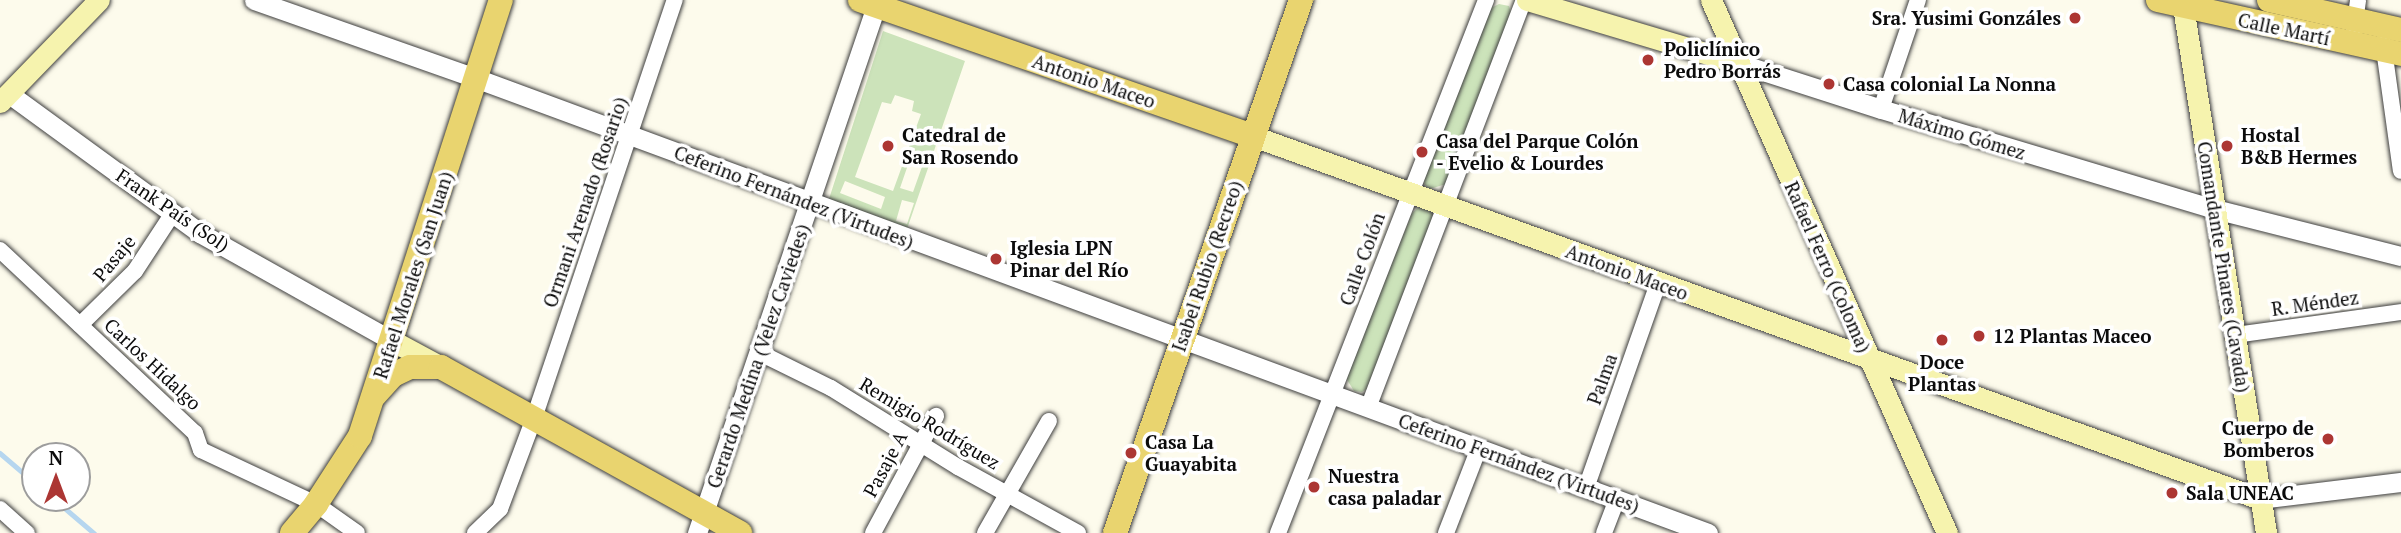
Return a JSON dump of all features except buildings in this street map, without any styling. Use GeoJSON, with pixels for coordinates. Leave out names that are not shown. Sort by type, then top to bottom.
{"type":"FeatureCollection","features":[{"type":"Feature","properties":{"kind":"main road"},"geometry":{"type":"LineString","coordinates":[[3,94],[99,0]]}},
{"type":"Feature","properties":{"kind":"main road","name":"Rafael Morales (San Juan)"},"geometry":{"type":"LineString","coordinates":[[292,533],[316,504],[360,436],[502,0]]}},
{"type":"Feature","properties":{"kind":"main road","name":"Isabel Rubio (Recreo)"},"geometry":{"type":"LineString","coordinates":[[1115,533],[1301,0]]}},
{"type":"Feature","properties":{"kind":"main road","name":"Máximo Gómez"},"geometry":{"type":"LineString","coordinates":[[1526,0],[1738,63]]}},
{"type":"Feature","properties":{"kind":"main road","name":"Rafael Ferro (Coloma)"},"geometry":{"type":"LineString","coordinates":[[1711,0],[1849,318],[1870,358],[1947,533]]}},
{"type":"Feature","properties":{"kind":"main road","name":"Calle Martí"},"geometry":{"type":"LineString","coordinates":[[2269,0],[2357,10],[2391,28]]}},
{"type":"Feature","properties":{"kind":"main road","name":"Antonio Maceo"},"geometry":{"type":"LineString","coordinates":[[871,2],[1410,191],[1658,284],[2260,499]]}},
{"type":"Feature","properties":{"kind":"main road","name":"Calle Martí"},"geometry":{"type":"LineString","coordinates":[[2173,3],[2392,53]]}},
{"type":"Feature","properties":{"kind":"main road","name":"Comandante Pinares (Cavada)"},"geometry":{"type":"LineString","coordinates":[[2173,3],[2215,209],[2266,533]]}},
{"type":"Feature","properties":{"kind":"main road"},"geometry":{"type":"LineString","coordinates":[[1822,341],[1840,336],[1849,318]]}},
{"type":"Feature","properties":{"kind":"main road"},"geometry":{"type":"LineString","coordinates":[[391,340],[534,418],[700,523],[740,533]]}},
{"type":"Feature","properties":{"kind":"main road"},"geometry":{"type":"LineString","coordinates":[[373,397],[393,375],[410,367],[441,367]]}},
{"type":"Feature","properties":{"kind":"main road"},"geometry":{"type":"LineString","coordinates":[[1892,408],[1898,388],[1914,375]]}},
{"type":"Feature","properties":{"kind":"street","name":"Ceferino Fernández (Virtudes)"},"geometry":{"type":"LineString","coordinates":[[254,0],[478,79],[810,205],[1708,533]]}},
{"type":"Feature","properties":{"kind":"street","name":"Ormani Arenado (Rosario)"},"geometry":{"type":"LineString","coordinates":[[475,533],[500,509],[534,418],[675,0]]}},
{"type":"Feature","properties":{"kind":"street","name":"Calle Colón"},"geometry":{"type":"LineString","coordinates":[[1278,533],[1335,395],[1410,191],[1486,0]]}},
{"type":"Feature","properties":{"kind":"street"},"geometry":{"type":"LineString","coordinates":[[1368,408],[1526,0]]}},
{"type":"Feature","properties":{"kind":"street"},"geometry":{"type":"LineString","coordinates":[[1881,109],[1918,0]]}},
{"type":"Feature","properties":{"kind":"street","name":"Gerardo Medina (Velez Caviedes)"},"geometry":{"type":"LineString","coordinates":[[700,523],[810,205],[871,2]]}},
{"type":"Feature","properties":{"kind":"street"},"geometry":{"type":"LineString","coordinates":[[2352,44],[2357,10]]}},
{"type":"Feature","properties":{"kind":"street"},"geometry":{"type":"LineString","coordinates":[[2391,28],[2401,171]]}},
{"type":"Feature","properties":{"kind":"street","name":"Máximo Gómez"},"geometry":{"type":"LineString","coordinates":[[1738,63],[1881,109],[2215,209],[2401,256]]}},
{"type":"Feature","properties":{"kind":"street","name":"Frank País (Sol)"},"geometry":{"type":"LineString","coordinates":[[3,94],[200,233],[391,340]]}},
{"type":"Feature","properties":{"kind":"street","name":"Pasaje"},"geometry":{"type":"LineString","coordinates":[[80,325],[135,271],[173,213]]}},
{"type":"Feature","properties":{"kind":"street","name":"Carlos Hidalgo"},"geometry":{"type":"LineString","coordinates":[[0,250],[195,433],[201,450],[316,504],[357,533]]}},
{"type":"Feature","properties":{"kind":"street","name":"Palma"},"geometry":{"type":"LineString","coordinates":[[1586,488],[1658,284]]}},
{"type":"Feature","properties":{"kind":"street","name":"R. Méndez"},"geometry":{"type":"LineString","coordinates":[[2235,335],[2401,312]]}},
{"type":"Feature","properties":{"kind":"street","name":"Remigio Rodríguez"},"geometry":{"type":"LineString","coordinates":[[758,352],[831,388],[1005,493],[1078,533]]}},
{"type":"Feature","properties":{"kind":"street","name":"Pasaje A"},"geometry":{"type":"LineString","coordinates":[[873,533],[936,416]]}},
{"type":"Feature","properties":{"kind":"street"},"geometry":{"type":"LineString","coordinates":[[985,533],[1005,493],[1049,421]]}},
{"type":"Feature","properties":{"kind":"street"},"geometry":{"type":"LineString","coordinates":[[1446,533],[1479,449]]}},
{"type":"Feature","properties":{"kind":"street","name":"Antonio Maceo"},"geometry":{"type":"LineString","coordinates":[[2260,499],[2401,482]]}},
{"type":"Feature","properties":{"kind":"street"},"geometry":{"type":"LineString","coordinates":[[1604,533],[1617,499]]}},
{"type":"Feature","properties":{"kind":"street"},"geometry":{"type":"LineString","coordinates":[[0,509],[27,533]]}},
{"type":"Feature","properties":{"kind":"green space"},"geometry":{"type":"Polygon","coordinates":[[[1499,4],[1509,6],[1512,16],[1446,184],[1430,189],[1423,178],[1491,8],[1499,4]]]}},
{"type":"Feature","properties":{"kind":"green space"},"geometry":{"type":"Polygon","coordinates":[[[883,31],[965,61],[907,229],[829,199],[883,31]],[[895,95],[891,104],[882,102],[855,177],[893,191],[921,114],[912,111],[914,101],[895,95]],[[910,159],[900,188],[913,192],[923,164],[910,159]],[[845,181],[840,193],[881,209],[885,197],[845,181]],[[902,200],[896,221],[907,224],[914,203],[902,200]]]}},
{"type":"Feature","properties":{"kind":"green space"},"geometry":{"type":"Polygon","coordinates":[[[1419,207],[1428,209],[1434,215],[1370,387],[1362,392],[1354,391],[1346,378],[1412,213],[1419,207]]]}},
{"type":"Feature","properties":{"kind":"waterway"},"geometry":{"type":"LineString","coordinates":[[0,453],[21,471]]}},
{"type":"Feature","properties":{"kind":"waterway"},"geometry":{"type":"LineString","coordinates":[[69,512],[94,533]]}},
{"type":"Feature","properties":{"kind":"place","name":"Sra. Yusimi Gonzáles"},"geometry":{"type":"Point","coordinates":[2075,18]}},
{"type":"Feature","properties":{"kind":"place","name":"Policlínico Pedro Borrás"},"geometry":{"type":"Point","coordinates":[1648,60]}},
{"type":"Feature","properties":{"kind":"place","name":"Casa colonial La Nonna"},"geometry":{"type":"Point","coordinates":[1829,84]}},
{"type":"Feature","properties":{"kind":"place","name":"Catedral de San Rosendo"},"geometry":{"type":"Point","coordinates":[888,146]}},
{"type":"Feature","properties":{"kind":"place","name":"Hostal B&B Hermes"},"geometry":{"type":"Point","coordinates":[2227,146]}},
{"type":"Feature","properties":{"kind":"place","name":"Casa del Parque Colón - Evelio & Lourdes"},"geometry":{"type":"Point","coordinates":[1422,152]}},
{"type":"Feature","properties":{"kind":"place","name":"Iglesia LPN Pinar del Río"},"geometry":{"type":"Point","coordinates":[996,259]}},
{"type":"Feature","properties":{"kind":"place","name":"12 Plantas Maceo"},"geometry":{"type":"Point","coordinates":[1979,336]}},
{"type":"Feature","properties":{"kind":"place","name":"Doce Plantas"},"geometry":{"type":"Point","coordinates":[1942,340]}},
{"type":"Feature","properties":{"kind":"place","name":"Cuerpo de Bomberos"},"geometry":{"type":"Point","coordinates":[2328,439]}},
{"type":"Feature","properties":{"kind":"place","name":"Casa La Guayabita"},"geometry":{"type":"Point","coordinates":[1131,453]}},
{"type":"Feature","properties":{"kind":"place","name":"Nuestra casa paladar"},"geometry":{"type":"Point","coordinates":[1314,487]}},
{"type":"Feature","properties":{"kind":"place","name":"Sala UNEAC"},"geometry":{"type":"Point","coordinates":[2172,493]}}]}
